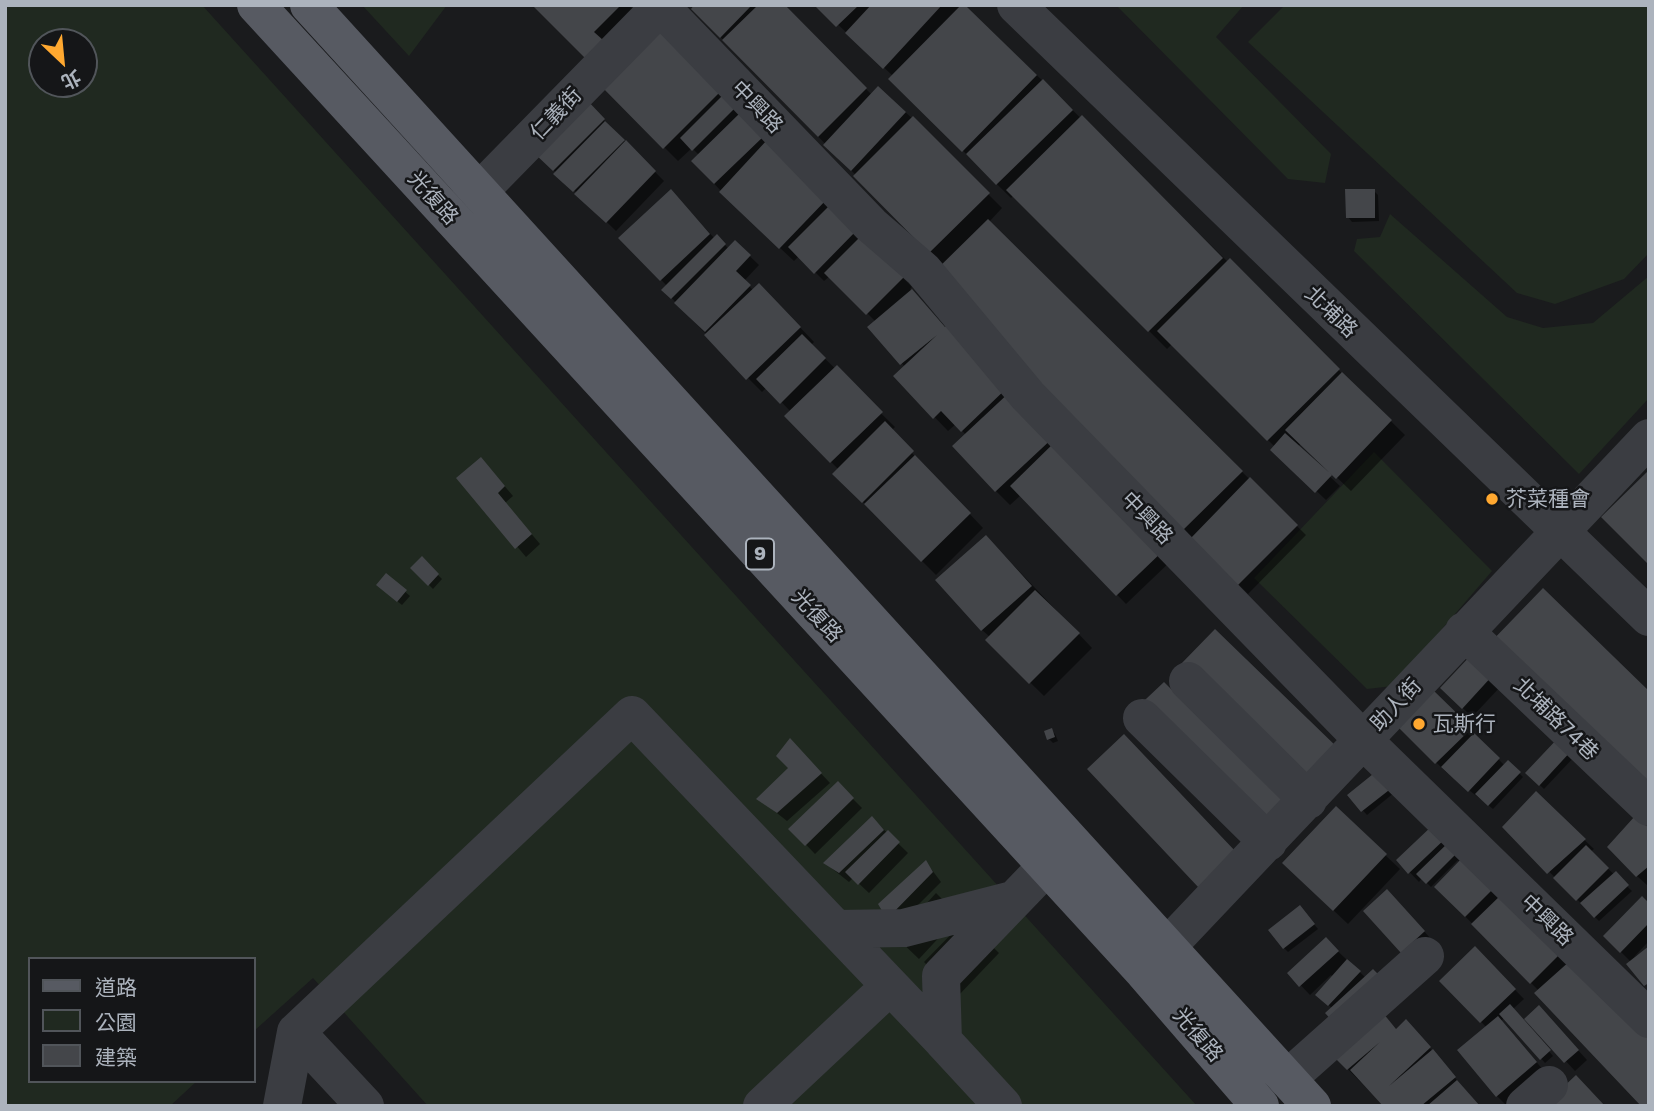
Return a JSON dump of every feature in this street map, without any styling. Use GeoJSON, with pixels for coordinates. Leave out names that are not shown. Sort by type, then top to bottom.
{"type":"FeatureCollection","features":[{"type":"Feature","properties":{"kind":"main road","name":"光復路"},"geometry":{"type":"LineString","coordinates":[[256,5],[465,206],[1156,959],[1299,1092]]}},
{"type":"Feature","properties":{"kind":"main road","name":"光復路"},"geometry":{"type":"LineString","coordinates":[[309,5],[465,206]]}},
{"type":"Feature","properties":{"kind":"main road","name":"光復路"},"geometry":{"type":"LineString","coordinates":[[1156,959],[1260,1106]]}},
{"type":"Feature","properties":{"kind":"street","name":"仁義街"},"geometry":{"type":"LineString","coordinates":[[465,206],[650,17],[657,5]]}},
{"type":"Feature","properties":{"kind":"street","name":"中興路"},"geometry":{"type":"LineString","coordinates":[[657,5],[871,225],[923,270],[1028,396],[1363,740],[1649,1019]]}},
{"type":"Feature","properties":{"kind":"street","name":"北埔路"},"geometry":{"type":"LineString","coordinates":[[1016,5],[1649,617]]}},
{"type":"Feature","properties":{"kind":"street","name":"助人街"},"geometry":{"type":"LineString","coordinates":[[1156,959],[1649,438]]}},
{"type":"Feature","properties":{"kind":"street","name":"北埔路74巷"},"geometry":{"type":"LineString","coordinates":[[1464,631],[1649,807]]}},
{"type":"Feature","properties":{"kind":"street"},"geometry":{"type":"LineString","coordinates":[[1188,681],[1308,800]]}},
{"type":"Feature","properties":{"kind":"street"},"geometry":{"type":"LineString","coordinates":[[282,1106],[296,1032],[632,715],[1003,1106]]}},
{"type":"Feature","properties":{"kind":"street"},"geometry":{"type":"LineString","coordinates":[[1142,718],[1268,842]]}},
{"type":"Feature","properties":{"kind":"street"},"geometry":{"type":"LineString","coordinates":[[943,1041],[941,976],[1009,901],[1059,853]]}},
{"type":"Feature","properties":{"kind":"street"},"geometry":{"type":"LineString","coordinates":[[836,929],[904,928],[1009,901]]}},
{"type":"Feature","properties":{"kind":"street"},"geometry":{"type":"LineString","coordinates":[[1299,1092],[1425,956]]}},
{"type":"Feature","properties":{"kind":"street"},"geometry":{"type":"LineString","coordinates":[[762,1106],[890,986]]}},
{"type":"Feature","properties":{"kind":"street"},"geometry":{"type":"LineString","coordinates":[[296,1032],[365,1106]]}},
{"type":"Feature","properties":{"kind":"green space"},"geometry":{"type":"Polygon","coordinates":[[[5,5],[202,5],[1197,1106],[428,1106],[313,978],[256,1029],[256,957],[28,957],[28,1083],[195,1083],[170,1106],[5,1106],[5,5]]]}},
{"type":"Feature","properties":{"kind":"green space"},"geometry":{"type":"Polygon","coordinates":[[[362,5],[447,5],[409,56],[362,5]]]}},
{"type":"Feature","properties":{"kind":"green space"},"geometry":{"type":"Polygon","coordinates":[[[1116,5],[1244,5],[1216,37],[1331,154],[1325,183],[1288,179],[1116,5]]]}},
{"type":"Feature","properties":{"kind":"green space"},"geometry":{"type":"Polygon","coordinates":[[[1285,5],[1649,5],[1649,253],[1624,279],[1555,304],[1517,293],[1248,42],[1285,5]]]}},
{"type":"Feature","properties":{"kind":"green space"},"geometry":{"type":"Polygon","coordinates":[[[1390,214],[1507,317],[1543,328],[1593,323],[1649,276],[1649,398],[1579,474],[1354,251],[1357,239],[1380,237],[1390,214]]]}},
{"type":"Feature","properties":{"kind":"green space"},"geometry":{"type":"Polygon","coordinates":[[[1374,452],[1492,571],[1393,686],[1367,689],[1254,578],[1374,452]]]}},
{"type":"Feature","properties":{"kind":"building"},"geometry":{"type":"Polygon","coordinates":[[[532,5],[621,5],[594,32],[603,40],[585,58],[532,5]]]}},
{"type":"Feature","properties":{"kind":"building"},"geometry":{"type":"Polygon","coordinates":[[[694,5],[752,5],[720,38],[691,9],[694,5]]]}},
{"type":"Feature","properties":{"kind":"building"},"geometry":{"type":"Polygon","coordinates":[[[758,5],[785,5],[867,88],[818,137],[722,40],[758,5]]]}},
{"type":"Feature","properties":{"kind":"building"},"geometry":{"type":"Polygon","coordinates":[[[814,5],[859,5],[836,27],[814,5]]]}},
{"type":"Feature","properties":{"kind":"building"},"geometry":{"type":"Polygon","coordinates":[[[871,5],[942,5],[883,69],[845,33],[871,5]]]}},
{"type":"Feature","properties":{"kind":"building"},"geometry":{"type":"Polygon","coordinates":[[[961,5],[965,5],[1037,75],[962,152],[888,79],[961,5]]]}},
{"type":"Feature","properties":{"kind":"building"},"geometry":{"type":"Polygon","coordinates":[[[659,26],[722,90],[663,149],[600,85],[659,26]]]}},
{"type":"Feature","properties":{"kind":"building"},"geometry":{"type":"Polygon","coordinates":[[[1043,79],[1073,110],[996,185],[966,154],[1043,79]]]}},
{"type":"Feature","properties":{"kind":"building"},"geometry":{"type":"Polygon","coordinates":[[[878,86],[906,112],[851,171],[823,145],[878,86]]]}},
{"type":"Feature","properties":{"kind":"building"},"geometry":{"type":"Polygon","coordinates":[[[725,93],[737,106],[692,151],[680,138],[725,93]]]}},
{"type":"Feature","properties":{"kind":"building"},"geometry":{"type":"Polygon","coordinates":[[[586,99],[605,119],[553,171],[534,153],[586,99]]]}},
{"type":"Feature","properties":{"kind":"building"},"geometry":{"type":"Polygon","coordinates":[[[741,112],[764,136],[714,184],[691,161],[741,112]]]}},
{"type":"Feature","properties":{"kind":"building"},"geometry":{"type":"Polygon","coordinates":[[[1082,115],[1223,258],[1148,332],[1006,190],[1082,115]]]}},
{"type":"Feature","properties":{"kind":"building"},"geometry":{"type":"Polygon","coordinates":[[[913,116],[990,193],[929,253],[853,176],[913,116]]]}},
{"type":"Feature","properties":{"kind":"building"},"geometry":{"type":"Polygon","coordinates":[[[605,121],[625,140],[573,192],[553,174],[605,121]]]}},
{"type":"Feature","properties":{"kind":"building"},"geometry":{"type":"Polygon","coordinates":[[[626,140],[656,171],[606,223],[574,194],[626,140]]]}},
{"type":"Feature","properties":{"kind":"building"},"geometry":{"type":"Polygon","coordinates":[[[767,140],[828,198],[779,249],[719,192],[767,140]]]}},
{"type":"Feature","properties":{"kind":"building"},"geometry":{"type":"Polygon","coordinates":[[[671,189],[710,234],[660,281],[618,238],[671,189]]]}},
{"type":"Feature","properties":{"kind":"building"},"geometry":{"type":"Polygon","coordinates":[[[1345,189],[1375,189],[1375,218],[1346,218],[1345,189]]]}},
{"type":"Feature","properties":{"kind":"building"},"geometry":{"type":"Polygon","coordinates":[[[832,203],[858,229],[814,274],[788,247],[832,203]]]}},
{"type":"Feature","properties":{"kind":"building"},"geometry":{"type":"Polygon","coordinates":[[[988,219],[1243,471],[1182,531],[932,274],[988,219]]]}},
{"type":"Feature","properties":{"kind":"building"},"geometry":{"type":"Polygon","coordinates":[[[717,234],[726,244],[671,299],[661,290],[717,234]]]}},
{"type":"Feature","properties":{"kind":"building"},"geometry":{"type":"Polygon","coordinates":[[[862,235],[904,277],[866,315],[824,273],[862,235]]]}},
{"type":"Feature","properties":{"kind":"building"},"geometry":{"type":"Polygon","coordinates":[[[735,240],[751,255],[736,271],[751,285],[705,332],[674,303],[735,240]]]}},
{"type":"Feature","properties":{"kind":"building"},"geometry":{"type":"Polygon","coordinates":[[[1230,258],[1340,369],[1267,441],[1157,331],[1230,258]]]}},
{"type":"Feature","properties":{"kind":"building"},"geometry":{"type":"Polygon","coordinates":[[[759,283],[801,327],[746,380],[704,335],[759,283]]]}},
{"type":"Feature","properties":{"kind":"building"},"geometry":{"type":"Polygon","coordinates":[[[912,289],[945,327],[951,322],[1010,385],[961,432],[941,411],[933,419],[893,376],[937,335],[900,365],[867,327],[912,289]]]}},
{"type":"Feature","properties":{"kind":"building"},"geometry":{"type":"Polygon","coordinates":[[[802,334],[826,358],[780,404],[756,379],[802,334]]]}},
{"type":"Feature","properties":{"kind":"building"},"geometry":{"type":"Polygon","coordinates":[[[837,365],[883,412],[830,463],[784,416],[837,365]]]}},
{"type":"Feature","properties":{"kind":"building"},"geometry":{"type":"Polygon","coordinates":[[[1342,372],[1392,420],[1336,479],[1285,430],[1342,372]]]}},
{"type":"Feature","properties":{"kind":"building"},"geometry":{"type":"Polygon","coordinates":[[[1013,389],[1056,435],[995,492],[952,446],[1013,389]]]}},
{"type":"Feature","properties":{"kind":"building"},"geometry":{"type":"Polygon","coordinates":[[[885,421],[914,451],[862,503],[832,474],[885,421]]]}},
{"type":"Feature","properties":{"kind":"building"},"geometry":{"type":"Polygon","coordinates":[[[1285,433],[1332,475],[1315,493],[1270,450],[1285,433]]]}},
{"type":"Feature","properties":{"kind":"building"},"geometry":{"type":"Polygon","coordinates":[[[1059,438],[1165,549],[1116,596],[1010,486],[1059,438]]]}},
{"type":"Feature","properties":{"kind":"building"},"geometry":{"type":"Polygon","coordinates":[[[915,455],[971,513],[921,562],[864,504],[915,455]]]}},
{"type":"Feature","properties":{"kind":"building"},"geometry":{"type":"Polygon","coordinates":[[[481,457],[505,486],[498,493],[532,534],[515,549],[456,478],[481,457]]]}},
{"type":"Feature","properties":{"kind":"building"},"geometry":{"type":"Polygon","coordinates":[[[1649,470],[1649,565],[1601,517],[1649,470]]]}},
{"type":"Feature","properties":{"kind":"building"},"geometry":{"type":"Polygon","coordinates":[[[1250,477],[1298,525],[1237,586],[1190,539],[1250,477]]]}},
{"type":"Feature","properties":{"kind":"building"},"geometry":{"type":"Polygon","coordinates":[[[986,535],[1032,586],[981,631],[935,580],[986,535]]]}},
{"type":"Feature","properties":{"kind":"building"},"geometry":{"type":"Polygon","coordinates":[[[422,556],[439,574],[428,586],[410,568],[422,556]]]}},
{"type":"Feature","properties":{"kind":"building"},"geometry":{"type":"Polygon","coordinates":[[[386,573],[407,590],[397,602],[376,585],[386,573]]]}},
{"type":"Feature","properties":{"kind":"building"},"geometry":{"type":"Polygon","coordinates":[[[1543,588],[1649,691],[1649,804],[1486,647],[1543,588]]]}},
{"type":"Feature","properties":{"kind":"building"},"geometry":{"type":"Polygon","coordinates":[[[1035,590],[1080,633],[1029,684],[985,640],[1035,590]]]}},
{"type":"Feature","properties":{"kind":"building"},"geometry":{"type":"Polygon","coordinates":[[[1215,629],[1339,749],[1304,785],[1180,665],[1215,629]]]}},
{"type":"Feature","properties":{"kind":"building"},"geometry":{"type":"Polygon","coordinates":[[[1472,654],[1494,674],[1462,709],[1440,688],[1472,654]]]}},
{"type":"Feature","properties":{"kind":"building"},"geometry":{"type":"Polygon","coordinates":[[[1164,682],[1286,804],[1252,838],[1129,715],[1164,682]]]}},
{"type":"Feature","properties":{"kind":"building"},"geometry":{"type":"Polygon","coordinates":[[[1433,690],[1472,728],[1435,764],[1397,726],[1433,690]]]}},
{"type":"Feature","properties":{"kind":"building"},"geometry":{"type":"Polygon","coordinates":[[[1052,728],[1055,737],[1047,740],[1044,731],[1052,728]]]}},
{"type":"Feature","properties":{"kind":"building"},"geometry":{"type":"Polygon","coordinates":[[[1474,733],[1500,758],[1468,792],[1441,767],[1474,733]]]}},
{"type":"Feature","properties":{"kind":"building"},"geometry":{"type":"Polygon","coordinates":[[[1124,734],[1237,853],[1199,888],[1087,769],[1124,734]]]}},
{"type":"Feature","properties":{"kind":"building"},"geometry":{"type":"Polygon","coordinates":[[[1559,737],[1573,749],[1539,786],[1525,773],[1559,737]]]}},
{"type":"Feature","properties":{"kind":"building"},"geometry":{"type":"Polygon","coordinates":[[[790,738],[822,773],[777,813],[756,799],[788,768],[776,756],[790,738]]]}},
{"type":"Feature","properties":{"kind":"building"},"geometry":{"type":"Polygon","coordinates":[[[1508,760],[1521,772],[1488,806],[1475,794],[1508,760]]]}},
{"type":"Feature","properties":{"kind":"building"},"geometry":{"type":"Polygon","coordinates":[[[1378,770],[1393,787],[1361,812],[1347,795],[1378,770]]]}},
{"type":"Feature","properties":{"kind":"building"},"geometry":{"type":"Polygon","coordinates":[[[838,781],[854,798],[805,846],[788,829],[838,781]]]}},
{"type":"Feature","properties":{"kind":"building"},"geometry":{"type":"Polygon","coordinates":[[[1536,791],[1586,839],[1547,874],[1502,827],[1536,791]]]}},
{"type":"Feature","properties":{"kind":"building"},"geometry":{"type":"Polygon","coordinates":[[[1336,806],[1387,854],[1333,911],[1282,863],[1336,806]]]}},
{"type":"Feature","properties":{"kind":"building"},"geometry":{"type":"Polygon","coordinates":[[[872,816],[884,830],[839,873],[823,863],[872,816]]]}},
{"type":"Feature","properties":{"kind":"building"},"geometry":{"type":"Polygon","coordinates":[[[1635,816],[1649,828],[1649,866],[1636,877],[1607,847],[1635,816]]]}},
{"type":"Feature","properties":{"kind":"building"},"geometry":{"type":"Polygon","coordinates":[[[1434,824],[1447,837],[1408,874],[1396,860],[1434,824]]]}},
{"type":"Feature","properties":{"kind":"building"},"geometry":{"type":"Polygon","coordinates":[[[888,830],[900,842],[858,885],[845,872],[888,830]]]}},
{"type":"Feature","properties":{"kind":"building"},"geometry":{"type":"Polygon","coordinates":[[[1451,840],[1461,849],[1426,884],[1416,874],[1451,840]]]}},
{"type":"Feature","properties":{"kind":"building"},"geometry":{"type":"Polygon","coordinates":[[[1586,845],[1609,868],[1576,901],[1553,878],[1586,845]]]}},
{"type":"Feature","properties":{"kind":"building"},"geometry":{"type":"Polygon","coordinates":[[[1463,857],[1494,888],[1465,917],[1434,887],[1463,857]]]}},
{"type":"Feature","properties":{"kind":"building"},"geometry":{"type":"Polygon","coordinates":[[[926,860],[933,872],[887,919],[878,904],[926,860]]]}},
{"type":"Feature","properties":{"kind":"building"},"geometry":{"type":"Polygon","coordinates":[[[1616,871],[1629,885],[1594,918],[1580,903],[1616,871]]]}},
{"type":"Feature","properties":{"kind":"building"},"geometry":{"type":"Polygon","coordinates":[[[1387,889],[1425,931],[1401,953],[1363,911],[1387,889]]]}},
{"type":"Feature","properties":{"kind":"building"},"geometry":{"type":"Polygon","coordinates":[[[1503,893],[1562,952],[1530,984],[1471,924],[1503,893]]]}},
{"type":"Feature","properties":{"kind":"building"},"geometry":{"type":"Polygon","coordinates":[[[1642,896],[1649,903],[1649,923],[1620,953],[1603,936],[1642,896]]]}},
{"type":"Feature","properties":{"kind":"building"},"geometry":{"type":"Polygon","coordinates":[[[1300,905],[1315,924],[1283,949],[1268,930],[1300,905]]]}},
{"type":"Feature","properties":{"kind":"building"},"geometry":{"type":"Polygon","coordinates":[[[1326,937],[1339,951],[1299,987],[1287,973],[1326,937]]]}},
{"type":"Feature","properties":{"kind":"building"},"geometry":{"type":"Polygon","coordinates":[[[1475,946],[1516,989],[1480,1023],[1439,981],[1475,946]]]}},
{"type":"Feature","properties":{"kind":"building"},"geometry":{"type":"Polygon","coordinates":[[[1649,946],[1649,983],[1644,986],[1626,964],[1649,946]]]}},
{"type":"Feature","properties":{"kind":"building"},"geometry":{"type":"Polygon","coordinates":[[[1347,959],[1361,971],[1328,1006],[1315,995],[1347,959]]]}},
{"type":"Feature","properties":{"kind":"building"},"geometry":{"type":"Polygon","coordinates":[[[1571,960],[1649,1036],[1649,1106],[1641,1106],[1534,993],[1571,960]]]}},
{"type":"Feature","properties":{"kind":"building"},"geometry":{"type":"Polygon","coordinates":[[[1373,969],[1383,979],[1335,1024],[1325,1013],[1373,969]]]}},
{"type":"Feature","properties":{"kind":"building"},"geometry":{"type":"Polygon","coordinates":[[[1510,1004],[1551,1050],[1540,1060],[1499,1014],[1510,1004]]]}},
{"type":"Feature","properties":{"kind":"building"},"geometry":{"type":"Polygon","coordinates":[[[1539,1005],[1579,1050],[1564,1063],[1524,1019],[1539,1005]]]}},
{"type":"Feature","properties":{"kind":"building"},"geometry":{"type":"Polygon","coordinates":[[[1383,1013],[1396,1029],[1406,1019],[1431,1047],[1389,1086],[1433,1049],[1456,1077],[1421,1106],[1383,1106],[1350,1070],[1380,1042],[1347,1070],[1334,1057],[1383,1013]]]}},
{"type":"Feature","properties":{"kind":"building"},"geometry":{"type":"Polygon","coordinates":[[[1498,1016],[1537,1062],[1496,1097],[1457,1050],[1498,1016]]]}},
{"type":"Feature","properties":{"kind":"building"},"geometry":{"type":"Polygon","coordinates":[[[1576,1075],[1605,1106],[1543,1106],[1576,1075]]]}},
{"type":"Feature","properties":{"kind":"building"},"geometry":{"type":"Polygon","coordinates":[[[1457,1080],[1480,1106],[1427,1106],[1457,1080]]]}},
{"type":"Feature","properties":{"kind":"place","name":"芥菜種會"},"geometry":{"type":"Point","coordinates":[1492,499]}},
{"type":"Feature","properties":{"kind":"place","name":"瓦斯行"},"geometry":{"type":"Point","coordinates":[1419,724]}}]}
